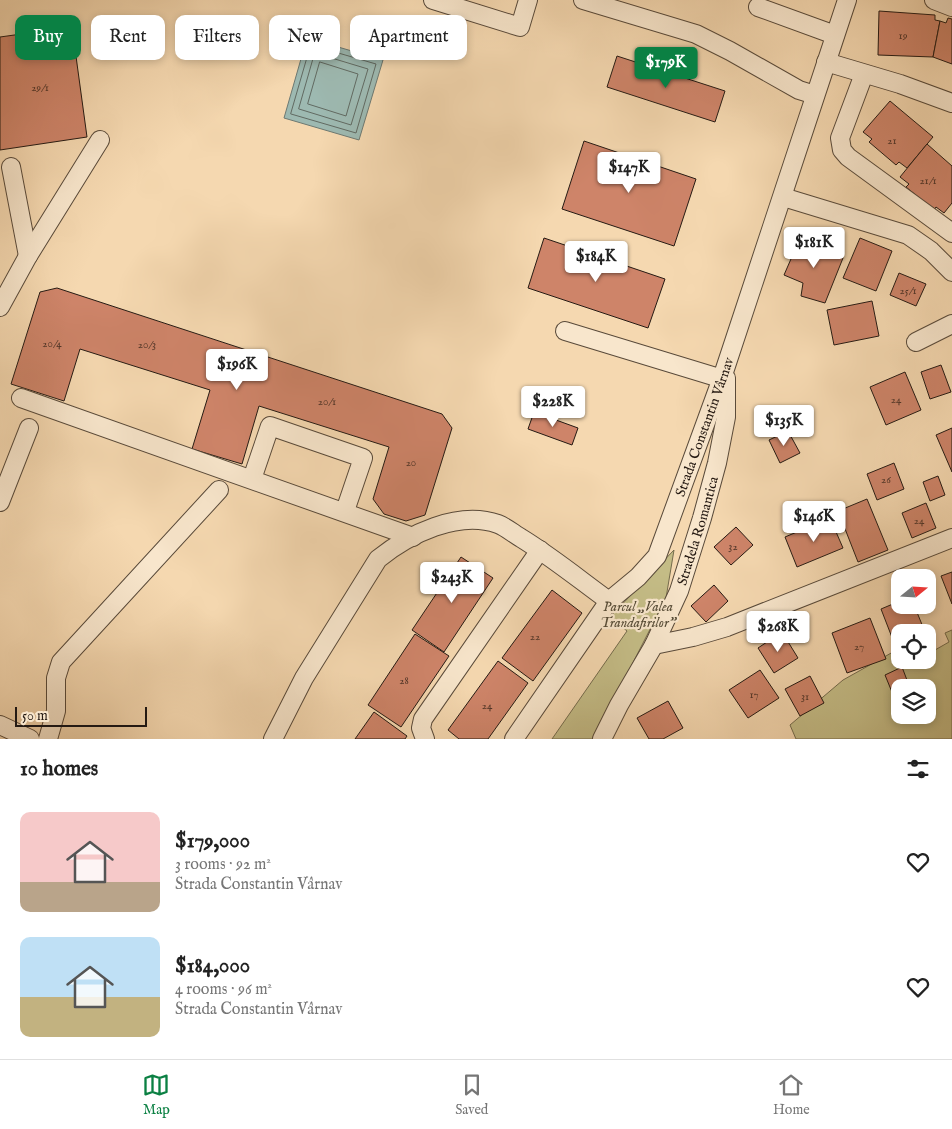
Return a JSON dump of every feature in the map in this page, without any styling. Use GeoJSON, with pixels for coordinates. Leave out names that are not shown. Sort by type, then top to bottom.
{"type":"FeatureCollection","features":[{"type":"Feature","properties":{"kind":"street"},"geometry":{"type":"LineString","coordinates":[[433,0],[520,28],[528,0]]}},
{"type":"Feature","properties":{"kind":"street"},"geometry":{"type":"LineString","coordinates":[[583,0],[696,34],[799,90],[815,95]]}},
{"type":"Feature","properties":{"kind":"street","name":"Strada Constantin Vârnav"},"geometry":{"type":"LineString","coordinates":[[514,739],[609,601],[638,577],[657,556],[725,374],[847,0]]}},
{"type":"Feature","properties":{"kind":"street"},"geometry":{"type":"LineString","coordinates":[[934,0],[952,7]]}},
{"type":"Feature","properties":{"kind":"street"},"geometry":{"type":"LineString","coordinates":[[758,7],[835,34]]}},
{"type":"Feature","properties":{"kind":"street"},"geometry":{"type":"LineString","coordinates":[[826,62],[900,84],[952,103]]}},
{"type":"Feature","properties":{"kind":"street"},"geometry":{"type":"LineString","coordinates":[[864,74],[840,138],[842,150],[848,157],[952,233]]}},
{"type":"Feature","properties":{"kind":"street"},"geometry":{"type":"LineString","coordinates":[[0,307],[28,256],[100,140]]}},
{"type":"Feature","properties":{"kind":"street"},"geometry":{"type":"LineString","coordinates":[[11,167],[28,256]]}},
{"type":"Feature","properties":{"kind":"street"},"geometry":{"type":"LineString","coordinates":[[783,197],[908,235],[952,272]]}},
{"type":"Feature","properties":{"kind":"street"},"geometry":{"type":"LineString","coordinates":[[916,342],[952,324]]}},
{"type":"Feature","properties":{"kind":"street"},"geometry":{"type":"LineString","coordinates":[[565,331],[725,374]]}},
{"type":"Feature","properties":{"kind":"street","name":"Stradela Romantica"},"geometry":{"type":"LineString","coordinates":[[602,739],[654,645],[679,591],[717,463],[726,417],[725,374]]}},
{"type":"Feature","properties":{"kind":"street"},"geometry":{"type":"LineString","coordinates":[[21,398],[345,511],[413,537]]}},
{"type":"Feature","properties":{"kind":"street"},"geometry":{"type":"LineString","coordinates":[[252,479],[270,426],[363,458],[345,511]]}},
{"type":"Feature","properties":{"kind":"street"},"geometry":{"type":"LineString","coordinates":[[0,502],[29,428]]}},
{"type":"Feature","properties":{"kind":"street"},"geometry":{"type":"LineString","coordinates":[[48,739],[56,711],[56,678],[61,662],[219,490]]}},
{"type":"Feature","properties":{"kind":"street"},"geometry":{"type":"LineString","coordinates":[[273,739],[304,678],[361,584],[378,560],[392,548],[413,537],[452,522],[475,520],[499,524],[540,550],[609,601]]}},
{"type":"Feature","properties":{"kind":"street"},"geometry":{"type":"LineString","coordinates":[[654,645],[693,637],[727,627],[952,538]]}},
{"type":"Feature","properties":{"kind":"street"},"geometry":{"type":"LineString","coordinates":[[423,738],[421,728],[423,719],[540,550]]}},
{"type":"Feature","properties":{"kind":"street"},"geometry":{"type":"LineString","coordinates":[[0,725],[30,739]]}},
{"type":"Feature","properties":{"kind":"green space","name":"Parcul „Valea Trandafirilor”"},"geometry":{"type":"Polygon","coordinates":[[[674,550],[666,598],[594,739],[552,739],[627,631],[610,617],[674,550]]]}},
{"type":"Feature","properties":{"kind":"green space"},"geometry":{"type":"Polygon","coordinates":[[[952,630],[952,739],[796,739],[790,725],[843,680],[891,653],[891,669],[936,669],[936,649],[949,642],[945,633],[952,630]]]}},
{"type":"Feature","properties":{"kind":"water"},"geometry":{"type":"Polygon","coordinates":[[[340,48],[350,50],[350,60],[383,60],[359,140],[284,118],[301,60],[340,60],[340,48]]]}},
{"type":"Feature","properties":{"kind":"building"},"geometry":{"type":"Polygon","coordinates":[[[879,11],[935,15],[935,20],[940,21],[933,57],[878,55],[879,11]]]}},
{"type":"Feature","properties":{"kind":"building"},"geometry":{"type":"Polygon","coordinates":[[[948,18],[952,19],[952,64],[933,57],[940,21],[946,23],[948,18]]]}},
{"type":"Feature","properties":{"kind":"building"},"geometry":{"type":"Polygon","coordinates":[[[15,35],[15,60],[76,60],[87,137],[0,150],[0,37],[15,35]]]}},
{"type":"Feature","properties":{"kind":"building"},"geometry":{"type":"Polygon","coordinates":[[[617,56],[725,91],[715,122],[607,87],[617,56]]]}},
{"type":"Feature","properties":{"kind":"building"},"geometry":{"type":"Polygon","coordinates":[[[890,101],[933,137],[907,168],[899,162],[896,165],[869,142],[872,139],[863,132],[890,101]]]}},
{"type":"Feature","properties":{"kind":"building"},"geometry":{"type":"Polygon","coordinates":[[[584,141],[696,179],[674,246],[562,209],[584,141]]]}},
{"type":"Feature","properties":{"kind":"building"},"geometry":{"type":"Polygon","coordinates":[[[927,144],[952,166],[952,203],[944,213],[936,207],[934,210],[906,187],[909,184],[900,177],[927,144]]]}},
{"type":"Feature","properties":{"kind":"building"},"geometry":{"type":"Polygon","coordinates":[[[801,236],[840,252],[843,258],[825,303],[801,296],[803,283],[784,275],[801,236]]]}},
{"type":"Feature","properties":{"kind":"building"},"geometry":{"type":"Polygon","coordinates":[[[544,238],[665,279],[648,328],[528,288],[544,238]]]}},
{"type":"Feature","properties":{"kind":"building"},"geometry":{"type":"Polygon","coordinates":[[[860,238],[892,251],[876,291],[843,278],[860,238]]]}},
{"type":"Feature","properties":{"kind":"building"},"geometry":{"type":"Polygon","coordinates":[[[899,273],[926,284],[916,306],[890,295],[899,273]]]}},
{"type":"Feature","properties":{"kind":"building"},"geometry":{"type":"Polygon","coordinates":[[[57,288],[442,414],[452,428],[425,515],[406,521],[384,514],[373,499],[389,447],[259,406],[242,464],[192,449],[210,390],[80,349],[64,401],[11,384],[40,292],[57,288]]]}},
{"type":"Feature","properties":{"kind":"building"},"geometry":{"type":"Polygon","coordinates":[[[872,301],[879,336],[834,345],[827,310],[872,301]]]}},
{"type":"Feature","properties":{"kind":"building"},"geometry":{"type":"Polygon","coordinates":[[[941,365],[951,392],[930,399],[921,372],[941,365]]]}},
{"type":"Feature","properties":{"kind":"building"},"geometry":{"type":"Polygon","coordinates":[[[905,372],[921,410],[886,425],[870,387],[905,372]]]}},
{"type":"Feature","properties":{"kind":"building"},"geometry":{"type":"Polygon","coordinates":[[[534,412],[578,428],[572,445],[528,429],[534,412]]]}},
{"type":"Feature","properties":{"kind":"building"},"geometry":{"type":"Polygon","coordinates":[[[952,428],[952,472],[936,435],[952,428]]]}},
{"type":"Feature","properties":{"kind":"building"},"geometry":{"type":"Polygon","coordinates":[[[788,431],[800,453],[780,463],[769,440],[788,431]]]}},
{"type":"Feature","properties":{"kind":"building"},"geometry":{"type":"Polygon","coordinates":[[[894,463],[904,489],[877,500],[867,474],[894,463]]]}},
{"type":"Feature","properties":{"kind":"building"},"geometry":{"type":"Polygon","coordinates":[[[938,476],[945,495],[930,501],[923,482],[938,476]]]}},
{"type":"Feature","properties":{"kind":"building"},"geometry":{"type":"Polygon","coordinates":[[[867,499],[888,550],[858,562],[838,511],[867,499]]]}},
{"type":"Feature","properties":{"kind":"building"},"geometry":{"type":"Polygon","coordinates":[[[926,503],[936,528],[912,538],[902,513],[926,503]]]}},
{"type":"Feature","properties":{"kind":"building"},"geometry":{"type":"Polygon","coordinates":[[[830,518],[843,548],[797,567],[785,537],[830,518]]]}},
{"type":"Feature","properties":{"kind":"building"},"geometry":{"type":"Polygon","coordinates":[[[736,527],[753,545],[731,565],[714,547],[736,527]]]}},
{"type":"Feature","properties":{"kind":"building"},"geometry":{"type":"Polygon","coordinates":[[[461,557],[493,578],[444,652],[412,630],[461,557]]]}},
{"type":"Feature","properties":{"kind":"building"},"geometry":{"type":"Polygon","coordinates":[[[952,572],[952,604],[941,576],[952,572]]]}},
{"type":"Feature","properties":{"kind":"building"},"geometry":{"type":"Polygon","coordinates":[[[714,585],[728,601],[706,622],[691,606],[714,585]]]}},
{"type":"Feature","properties":{"kind":"building"},"geometry":{"type":"Polygon","coordinates":[[[552,590],[582,613],[533,681],[502,658],[552,590]]]}},
{"type":"Feature","properties":{"kind":"building"},"geometry":{"type":"Polygon","coordinates":[[[891,605],[891,614],[918,614],[922,624],[891,624],[891,635],[881,609],[891,605]]]}},
{"type":"Feature","properties":{"kind":"building"},"geometry":{"type":"Polygon","coordinates":[[[870,618],[886,659],[847,673],[832,633],[870,618]]]}},
{"type":"Feature","properties":{"kind":"building"},"geometry":{"type":"Polygon","coordinates":[[[782,632],[798,658],[774,673],[758,648],[782,632]]]}},
{"type":"Feature","properties":{"kind":"building"},"geometry":{"type":"Polygon","coordinates":[[[415,634],[449,656],[401,727],[368,705],[415,634]]]}},
{"type":"Feature","properties":{"kind":"building"},"geometry":{"type":"Polygon","coordinates":[[[498,661],[528,683],[488,739],[459,739],[448,730],[498,661]]]}},
{"type":"Feature","properties":{"kind":"building"},"geometry":{"type":"Polygon","coordinates":[[[898,669],[903,669],[907,679],[891,679],[891,690],[885,675],[898,669]]]}},
{"type":"Feature","properties":{"kind":"building"},"geometry":{"type":"Polygon","coordinates":[[[760,670],[779,698],[748,718],[729,690],[760,670]]]}},
{"type":"Feature","properties":{"kind":"building"},"geometry":{"type":"Polygon","coordinates":[[[810,676],[824,703],[800,716],[785,689],[810,676]]]}},
{"type":"Feature","properties":{"kind":"building"},"geometry":{"type":"Polygon","coordinates":[[[668,701],[683,728],[663,739],[649,739],[637,718],[668,701]]]}},
{"type":"Feature","properties":{"kind":"building"},"geometry":{"type":"Polygon","coordinates":[[[374,712],[407,736],[405,739],[355,739],[374,712]]]}}]}
